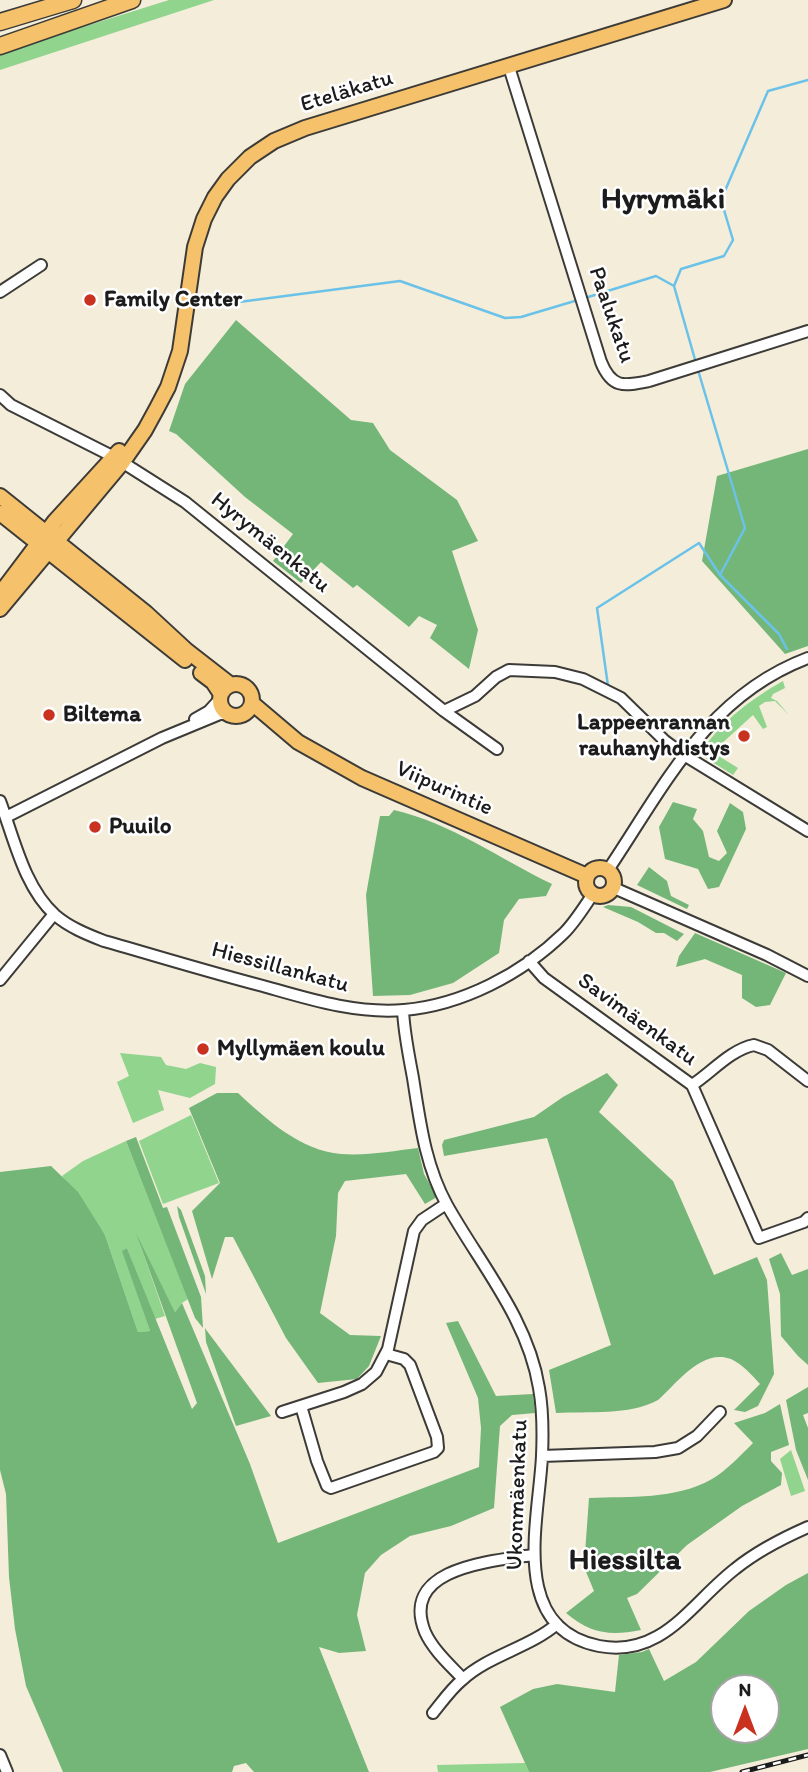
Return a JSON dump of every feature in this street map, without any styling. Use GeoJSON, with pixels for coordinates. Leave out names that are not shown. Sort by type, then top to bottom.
{"type":"FeatureCollection","features":[{"type":"Feature","properties":{"kind":"highway"},"geometry":{"type":"LineString","coordinates":[[0,40],[133,0]]}},
{"type":"Feature","properties":{"kind":"highway"},"geometry":{"type":"LineString","coordinates":[[0,46],[133,0]]}},
{"type":"Feature","properties":{"kind":"highway"},"geometry":{"type":"LineString","coordinates":[[0,21],[70,1]]}},
{"type":"Feature","properties":{"kind":"main road","name":"Eteläkatu"},"geometry":{"type":"LineString","coordinates":[[48,541],[145,430],[157,408],[168,387],[180,351],[195,247],[204,219],[228,179],[250,157],[274,141],[304,128],[724,0]]}},
{"type":"Feature","properties":{"kind":"main road"},"geometry":{"type":"LineString","coordinates":[[0,496],[48,541],[213,682],[224,693],[224,710],[233,715],[244,714],[252,703],[248,690],[240,684],[224,693]]}},
{"type":"Feature","properties":{"kind":"main road"},"geometry":{"type":"LineString","coordinates":[[0,513],[48,541]]}},
{"type":"Feature","properties":{"kind":"main road"},"geometry":{"type":"LineString","coordinates":[[0,594],[48,541]]}},
{"type":"Feature","properties":{"kind":"main road"},"geometry":{"type":"LineString","coordinates":[[0,609],[48,541]]}},
{"type":"Feature","properties":{"kind":"main road","name":"Viipurintie"},"geometry":{"type":"LineString","coordinates":[[252,703],[288,735],[329,761],[587,876]]}},
{"type":"Feature","properties":{"kind":"main road","name":"Viipurintie"},"geometry":{"type":"LineString","coordinates":[[233,715],[288,735]]}},
{"type":"Feature","properties":{"kind":"main road"},"geometry":{"type":"LineString","coordinates":[[599,868],[608,870],[614,878],[614,888],[602,897],[593,894],[586,886],[587,876],[599,868]]}},
{"type":"Feature","properties":{"kind":"street","name":"Paalukatu"},"geometry":{"type":"LineString","coordinates":[[509,66],[601,362],[610,379],[620,385],[649,381],[808,331]]}},
{"type":"Feature","properties":{"kind":"street"},"geometry":{"type":"LineString","coordinates":[[0,292],[41,265]]}},
{"type":"Feature","properties":{"kind":"street","name":"Hyrymäenkatu"},"geometry":{"type":"LineString","coordinates":[[0,395],[18,408],[158,483],[185,502],[444,711],[497,749]]}},
{"type":"Feature","properties":{"kind":"street"},"geometry":{"type":"LineString","coordinates":[[608,870],[684,755],[714,718],[754,685],[808,658]]}},
{"type":"Feature","properties":{"kind":"street"},"geometry":{"type":"LineString","coordinates":[[444,711],[475,696],[496,677],[509,670],[555,672],[583,679],[621,698],[664,741],[684,755],[808,831]]}},
{"type":"Feature","properties":{"kind":"street"},"geometry":{"type":"LineString","coordinates":[[6,817],[162,738],[209,711],[224,693]]}},
{"type":"Feature","properties":{"kind":"street"},"geometry":{"type":"LineString","coordinates":[[162,738],[220,714],[233,715]]}},
{"type":"Feature","properties":{"kind":"street","name":"Hiessillankatu"},"geometry":{"type":"LineString","coordinates":[[0,801],[33,885],[54,915],[83,933],[344,1008],[403,1010],[439,1004],[467,995],[529,961],[565,931],[593,894]]}},
{"type":"Feature","properties":{"kind":"street"},"geometry":{"type":"LineString","coordinates":[[614,888],[767,955],[808,976]]}},
{"type":"Feature","properties":{"kind":"street"},"geometry":{"type":"LineString","coordinates":[[0,980],[54,915]]}},
{"type":"Feature","properties":{"kind":"street","name":"Savimäenkatu"},"geometry":{"type":"LineString","coordinates":[[529,961],[552,985],[692,1085],[759,1238],[808,1218]]}},
{"type":"Feature","properties":{"kind":"street","name":"Ukonmäenkatu"},"geometry":{"type":"LineString","coordinates":[[403,1010],[425,1150],[433,1175],[446,1204],[511,1310],[531,1356],[539,1386],[543,1418],[542,1456],[533,1555],[534,1575],[539,1593],[557,1624],[580,1639],[598,1646],[620,1648],[641,1645],[667,1632],[736,1567],[782,1539],[808,1527]]}},
{"type":"Feature","properties":{"kind":"street"},"geometry":{"type":"LineString","coordinates":[[692,1085],[707,1076],[734,1052],[754,1045],[768,1050],[808,1081]]}},
{"type":"Feature","properties":{"kind":"street"},"geometry":{"type":"LineString","coordinates":[[282,1412],[362,1384],[376,1372],[386,1354],[414,1231],[422,1220],[446,1204]]}},
{"type":"Feature","properties":{"kind":"street"},"geometry":{"type":"LineString","coordinates":[[301,1406],[317,1461],[327,1486],[331,1488],[434,1452],[438,1448],[437,1437],[410,1365],[404,1359],[386,1354]]}},
{"type":"Feature","properties":{"kind":"street"},"geometry":{"type":"LineString","coordinates":[[542,1456],[678,1448],[697,1437],[720,1412]]}},
{"type":"Feature","properties":{"kind":"street"},"geometry":{"type":"LineString","coordinates":[[463,1679],[438,1652],[426,1633],[421,1615],[423,1600],[429,1588],[454,1571],[533,1555]]}},
{"type":"Feature","properties":{"kind":"street"},"geometry":{"type":"LineString","coordinates":[[433,1713],[463,1679],[503,1654],[542,1637],[557,1624]]}},
{"type":"Feature","properties":{"kind":"street"},"geometry":{"type":"LineString","coordinates":[[0,1755],[7,1772]]}},
{"type":"Feature","properties":{"kind":"green space"},"geometry":{"type":"Polygon","coordinates":[[[169,0],[214,0],[0,70],[0,53],[169,0]]]}},
{"type":"Feature","properties":{"kind":"green space"},"geometry":{"type":"Polygon","coordinates":[[[236,320],[351,420],[373,423],[390,450],[457,500],[478,541],[452,551],[478,630],[469,669],[430,638],[437,625],[419,616],[409,627],[357,585],[353,588],[321,562],[301,583],[273,561],[293,534],[245,497],[176,434],[169,431],[185,384],[236,320]]]}},
{"type":"Feature","properties":{"kind":"green space"},"geometry":{"type":"Polygon","coordinates":[[[808,449],[808,646],[785,654],[702,561],[717,476],[808,449]]]}},
{"type":"Feature","properties":{"kind":"green space"},"geometry":{"type":"Polygon","coordinates":[[[783,681],[785,688],[771,698],[777,701],[789,715],[775,701],[765,702],[759,706],[767,727],[763,729],[753,715],[719,746],[721,748],[717,755],[738,768],[733,775],[704,757],[703,749],[729,719],[783,681]]]}},
{"type":"Feature","properties":{"kind":"green space"},"geometry":{"type":"Polygon","coordinates":[[[673,802],[697,809],[693,819],[703,831],[709,857],[719,861],[727,853],[717,831],[730,803],[743,812],[746,829],[719,887],[708,889],[698,869],[665,859],[659,827],[673,802]]]}},
{"type":"Feature","properties":{"kind":"green space"},"geometry":{"type":"Polygon","coordinates":[[[394,810],[455,833],[552,884],[546,896],[519,899],[504,920],[499,953],[453,983],[410,995],[373,996],[366,895],[380,816],[389,816],[394,810]]]}},
{"type":"Feature","properties":{"kind":"green space"},"geometry":{"type":"Polygon","coordinates":[[[649,867],[667,881],[671,896],[689,905],[687,909],[637,885],[649,867]]]}},
{"type":"Feature","properties":{"kind":"green space"},"geometry":{"type":"Polygon","coordinates":[[[603,907],[631,907],[684,934],[677,941],[664,933],[656,933],[603,907]]]}},
{"type":"Feature","properties":{"kind":"green space"},"geometry":{"type":"Polygon","coordinates":[[[695,933],[786,973],[770,1005],[756,1007],[742,998],[742,975],[705,959],[676,967],[679,956],[695,933]]]}},
{"type":"Feature","properties":{"kind":"green space"},"geometry":{"type":"Polygon","coordinates":[[[120,1053],[161,1057],[166,1065],[186,1069],[200,1063],[216,1067],[215,1084],[190,1098],[158,1090],[164,1110],[133,1123],[117,1082],[129,1076],[120,1053]]]}},
{"type":"Feature","properties":{"kind":"green space"},"geometry":{"type":"Polygon","coordinates":[[[607,1073],[618,1085],[599,1112],[673,1181],[714,1275],[757,1257],[767,1280],[774,1374],[758,1406],[745,1412],[734,1410],[760,1384],[739,1364],[720,1357],[700,1363],[658,1400],[647,1405],[621,1411],[556,1413],[549,1370],[611,1345],[547,1138],[444,1156],[444,1140],[534,1117],[563,1097],[607,1073]]]}},
{"type":"Feature","properties":{"kind":"green space"},"geometry":{"type":"Polygon","coordinates":[[[217,1093],[238,1093],[285,1132],[326,1152],[360,1154],[418,1148],[424,1174],[437,1197],[425,1204],[406,1174],[345,1181],[338,1193],[336,1236],[320,1313],[350,1335],[381,1336],[369,1366],[357,1379],[318,1383],[286,1338],[233,1237],[225,1237],[212,1279],[192,1211],[220,1183],[189,1108],[217,1093]]]}},
{"type":"Feature","properties":{"kind":"green space"},"geometry":{"type":"Polygon","coordinates":[[[191,1115],[219,1183],[163,1204],[139,1141],[191,1115]]]}},
{"type":"Feature","properties":{"kind":"green space"},"geometry":{"type":"Polygon","coordinates":[[[136,1137],[163,1208],[167,1207],[201,1297],[203,1328],[195,1318],[126,1141],[136,1137]]]}},
{"type":"Feature","properties":{"kind":"green space"},"geometry":{"type":"Polygon","coordinates":[[[126,1141],[188,1299],[175,1312],[139,1241],[165,1316],[155,1319],[127,1248],[123,1251],[150,1331],[138,1332],[105,1235],[62,1176],[83,1161],[126,1141]]]}},
{"type":"Feature","properties":{"kind":"green space"},"geometry":{"type":"Polygon","coordinates":[[[51,1166],[78,1192],[105,1235],[138,1332],[150,1331],[122,1251],[127,1248],[192,1409],[197,1403],[136,1233],[175,1312],[182,1303],[250,1464],[278,1543],[479,1467],[481,1428],[478,1398],[446,1323],[458,1321],[496,1396],[533,1394],[535,1413],[512,1415],[500,1426],[494,1508],[451,1526],[410,1536],[381,1555],[365,1573],[357,1615],[366,1651],[339,1653],[319,1647],[369,1772],[254,1772],[246,1763],[234,1766],[232,1772],[63,1772],[26,1686],[15,1629],[9,1577],[6,1494],[0,1470],[0,1172],[51,1166]]]}},
{"type":"Feature","properties":{"kind":"green space"},"geometry":{"type":"Polygon","coordinates":[[[177,1206],[181,1210],[205,1276],[206,1294],[179,1217],[177,1206]]]}},
{"type":"Feature","properties":{"kind":"green space"},"geometry":{"type":"Polygon","coordinates":[[[781,1253],[792,1275],[808,1269],[808,1365],[781,1336],[780,1294],[769,1259],[781,1253]]]}},
{"type":"Feature","properties":{"kind":"green space"},"geometry":{"type":"Polygon","coordinates":[[[205,1328],[271,1416],[236,1426],[206,1342],[205,1328]]]}},
{"type":"Feature","properties":{"kind":"green space"},"geometry":{"type":"Polygon","coordinates":[[[808,1387],[808,1413],[803,1415],[808,1428],[808,1480],[796,1450],[786,1400],[808,1387]]]}},
{"type":"Feature","properties":{"kind":"green space"},"geometry":{"type":"Polygon","coordinates":[[[780,1404],[789,1445],[771,1452],[771,1461],[782,1473],[781,1485],[742,1506],[687,1545],[637,1594],[627,1598],[641,1630],[601,1632],[566,1613],[594,1591],[584,1567],[589,1498],[668,1494],[698,1486],[728,1467],[753,1443],[734,1423],[765,1413],[780,1404]]]}},
{"type":"Feature","properties":{"kind":"green space"},"geometry":{"type":"Polygon","coordinates":[[[791,1450],[805,1491],[791,1496],[780,1459],[791,1450]]]}},
{"type":"Feature","properties":{"kind":"green space"},"geometry":{"type":"Polygon","coordinates":[[[808,1573],[808,1749],[710,1772],[529,1772],[500,1707],[533,1689],[557,1684],[615,1692],[619,1655],[649,1649],[664,1681],[696,1662],[749,1611],[808,1573]]]}},
{"type":"Feature","properties":{"kind":"green space"},"geometry":{"type":"Polygon","coordinates":[[[525,1763],[529,1772],[438,1772],[437,1765],[525,1763]]]}},
{"type":"Feature","properties":{"kind":"waterway"},"geometry":{"type":"LineString","coordinates":[[696,363],[674,286],[681,269],[724,256],[733,240],[721,200],[768,91],[808,80]]}},
{"type":"Feature","properties":{"kind":"waterway"},"geometry":{"type":"LineString","coordinates":[[585,298],[656,276],[674,286]]}},
{"type":"Feature","properties":{"kind":"waterway"},"geometry":{"type":"LineString","coordinates":[[216,305],[400,281],[505,318],[521,317],[578,300]]}},
{"type":"Feature","properties":{"kind":"waterway"},"geometry":{"type":"LineString","coordinates":[[698,370],[745,528],[720,575],[779,634],[787,649]]}},
{"type":"Feature","properties":{"kind":"waterway"},"geometry":{"type":"LineString","coordinates":[[608,686],[597,608],[699,543],[720,575]]}},
{"type":"Feature","properties":{"kind":"railway"},"geometry":{"type":"LineString","coordinates":[[742,1772],[808,1755]]}},
{"type":"Feature","properties":{"kind":"place","name":"Family Center"},"geometry":{"type":"Point","coordinates":[90,300]}},
{"type":"Feature","properties":{"kind":"place","name":"Biltema"},"geometry":{"type":"Point","coordinates":[49,715]}},
{"type":"Feature","properties":{"kind":"place","name":"Lappeenrannan rauhanyhdistys"},"geometry":{"type":"Point","coordinates":[744,736]}},
{"type":"Feature","properties":{"kind":"place","name":"Puuilo"},"geometry":{"type":"Point","coordinates":[95,827]}},
{"type":"Feature","properties":{"kind":"place","name":"Myllymäen koulu"},"geometry":{"type":"Point","coordinates":[203,1049]}},
{"type":"Feature","properties":{"kind":"district","name":"Hyrymäki"},"geometry":{"type":"Point","coordinates":[663,200]}},
{"type":"Feature","properties":{"kind":"district","name":"Hiessilta"},"geometry":{"type":"Point","coordinates":[625,1561]}}]}
